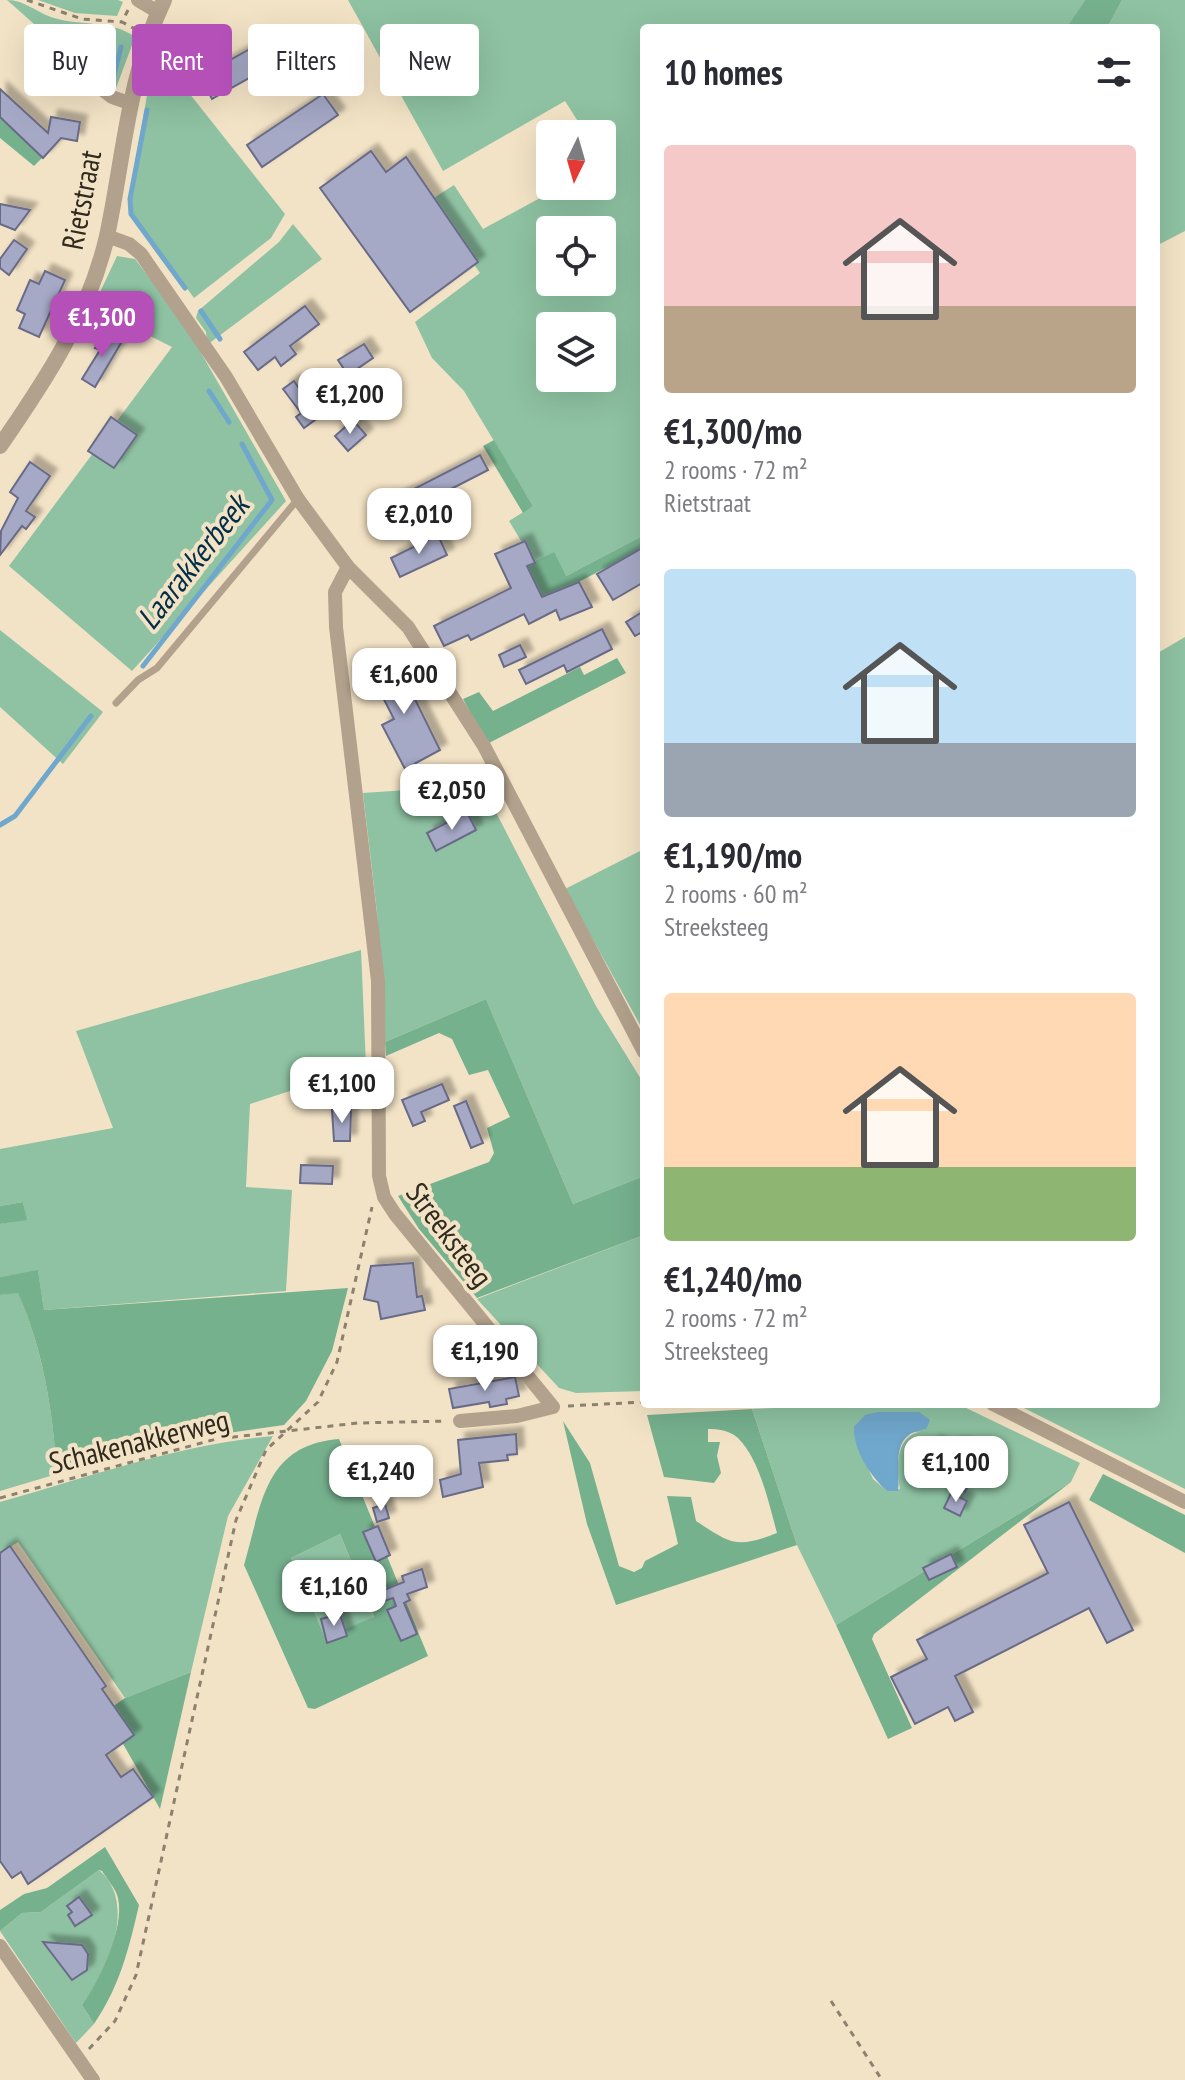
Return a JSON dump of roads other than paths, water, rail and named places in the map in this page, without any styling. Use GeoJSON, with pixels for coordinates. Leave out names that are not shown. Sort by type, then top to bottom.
{"type":"FeatureCollection","features":[{"type":"Feature","properties":{"kind":"street"},"geometry":{"type":"LineString","coordinates":[[136,0],[161,6]]}},
{"type":"Feature","properties":{"kind":"street","name":"Rietstraat"},"geometry":{"type":"LineString","coordinates":[[0,446],[64,350],[107,236],[129,103],[147,38],[161,6]]}},
{"type":"Feature","properties":{"kind":"street"},"geometry":{"type":"LineString","coordinates":[[111,96],[129,103]]}},
{"type":"Feature","properties":{"kind":"street"},"geometry":{"type":"LineString","coordinates":[[107,236],[129,244],[162,282],[226,377],[298,499],[348,567],[408,627],[484,746],[640,1044]]}},
{"type":"Feature","properties":{"kind":"street","name":"Streeksteeg"},"geometry":{"type":"LineString","coordinates":[[348,567],[335,592],[336,615],[378,981],[379,1176],[384,1197],[553,1407],[517,1416],[460,1421]]}},
{"type":"Feature","properties":{"kind":"street"},"geometry":{"type":"LineString","coordinates":[[1001,1408],[1185,1502]]}},
{"type":"Feature","properties":{"kind":"street"},"geometry":{"type":"LineString","coordinates":[[0,1946],[93,2080]]}},
{"type":"Feature","properties":{"kind":"lane"},"geometry":{"type":"LineString","coordinates":[[116,703],[138,680],[157,668],[298,499]]}},
{"type":"Feature","properties":{"kind":"water"},"geometry":{"type":"Polygon","coordinates":[[[919,1412],[930,1420],[927,1428],[904,1440],[898,1462],[898,1491],[887,1491],[881,1485],[869,1471],[856,1445],[854,1427],[865,1415],[919,1412]]]}},
{"type":"Feature","properties":{"kind":"waterway"},"geometry":{"type":"LineString","coordinates":[[116,67],[121,47]]}},
{"type":"Feature","properties":{"kind":"waterway","name":"Laarakkerbeek"},"geometry":{"type":"LineString","coordinates":[[147,110],[130,199],[131,214],[185,288]]}},
{"type":"Feature","properties":{"kind":"waterway","name":"Laarakkerbeek"},"geometry":{"type":"LineString","coordinates":[[201,311],[220,339]]}},
{"type":"Feature","properties":{"kind":"waterway","name":"Laarakkerbeek"},"geometry":{"type":"LineString","coordinates":[[209,391],[229,422]]}},
{"type":"Feature","properties":{"kind":"waterway","name":"Laarakkerbeek"},"geometry":{"type":"LineString","coordinates":[[143,666],[272,500],[242,444]]}},
{"type":"Feature","properties":{"kind":"waterway","name":"Laarakkerbeek"},"geometry":{"type":"LineString","coordinates":[[0,825],[15,816],[91,716]]}}]}
